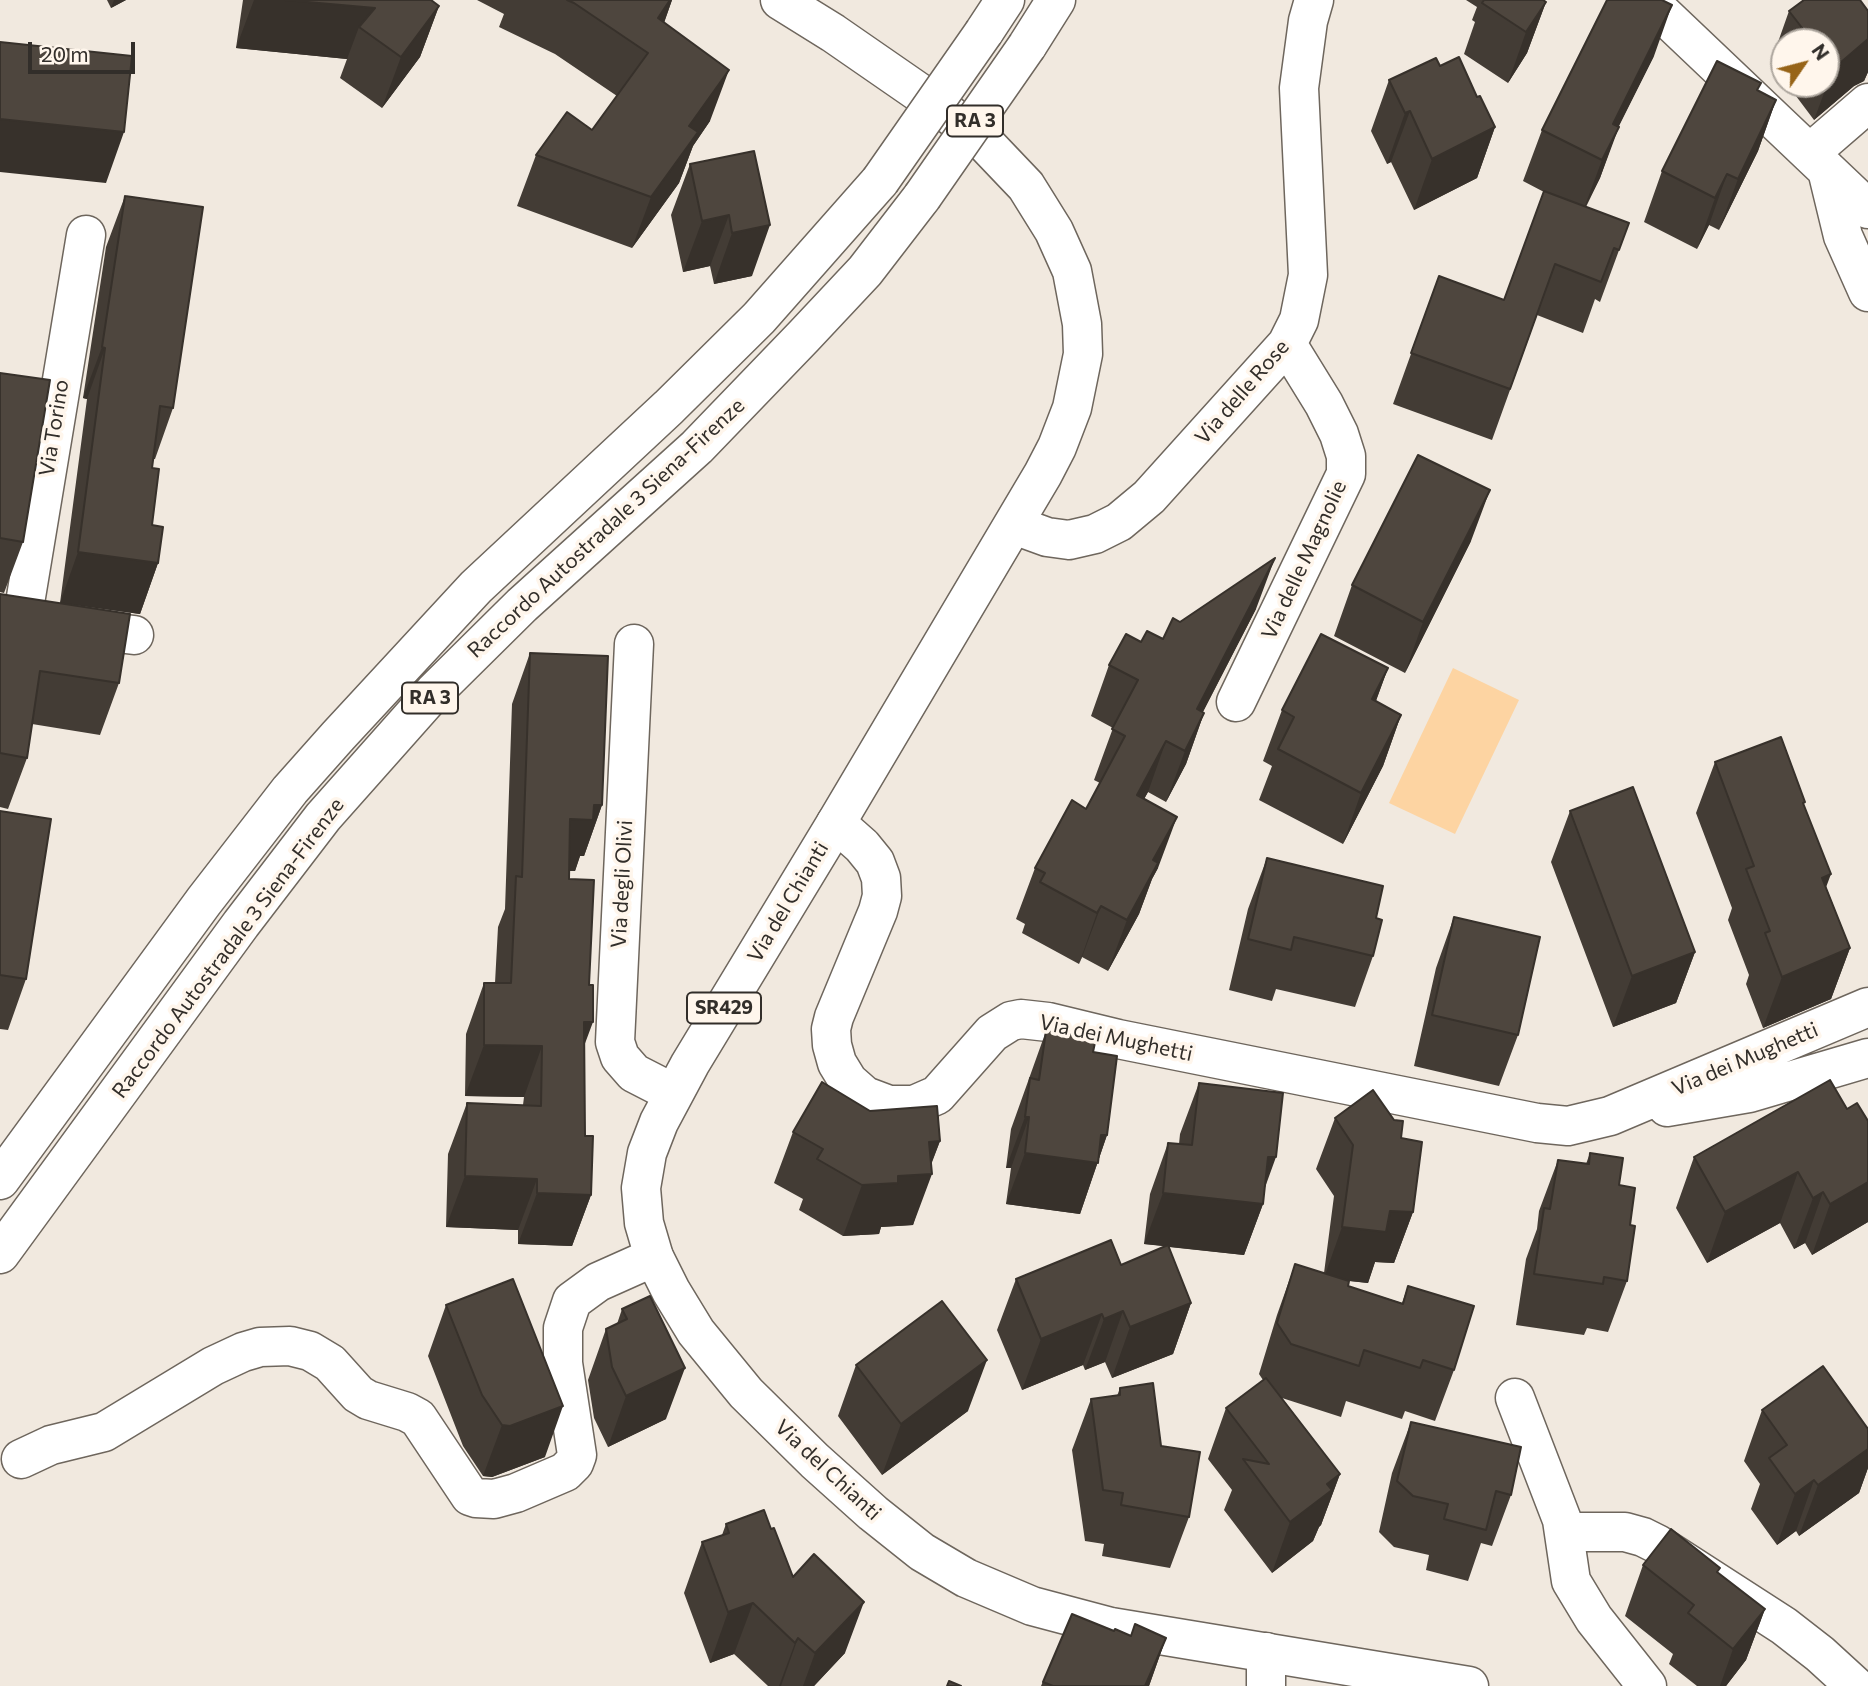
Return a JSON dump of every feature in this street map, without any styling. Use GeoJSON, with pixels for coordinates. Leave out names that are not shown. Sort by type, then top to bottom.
{"type":"FeatureCollection","features":[{"type":"Feature","properties":{"kind":"main road","name":"Via del Chianti"},"geometry":{"type":"LineString","coordinates":[[780,0],[886,69],[985,143],[1026,186],[1045,214],[1065,253],[1076,290],[1082,324],[1081,375],[1061,438],[1014,525],[673,1093],[653,1135],[643,1170],[644,1223],[654,1257],[696,1332],[746,1393],[845,1489],[922,1552],[966,1578],[1001,1595],[1066,1616],[1147,1634],[1266,1669],[1469,1686]]}},
{"type":"Feature","properties":{"kind":"main road","name":"Raccordo Autostradale 3 Siena-Firenze"},"geometry":{"type":"LineString","coordinates":[[0,1180],[204,901],[290,790],[476,587],[670,407],[759,318],[880,181],[1005,0]]}},
{"type":"Feature","properties":{"kind":"main road","name":"Raccordo Autostradale 3 Siena-Firenze"},"geometry":{"type":"LineString","coordinates":[[0,1254],[241,924],[323,817],[434,692],[522,605],[697,447],[865,271],[922,197],[1056,0]]}},
{"type":"Feature","properties":{"kind":"main road","name":"Via delle Rose"},"geometry":{"type":"LineString","coordinates":[[1014,525],[1047,537],[1069,540],[1095,534],[1119,522],[1149,497],[1287,344],[1299,320],[1307,282],[1299,88],[1308,21],[1314,0]]}},
{"type":"Feature","properties":{"kind":"main road"},"geometry":{"type":"LineString","coordinates":[[1648,0],[1865,205],[1864,284]]}},
{"type":"Feature","properties":{"kind":"main road"},"geometry":{"type":"LineString","coordinates":[[1818,162],[1868,103]]}},
{"type":"Feature","properties":{"kind":"main road"},"geometry":{"type":"LineString","coordinates":[[1818,162],[1843,236],[1864,284]]}},
{"type":"Feature","properties":{"kind":"main road","name":"Via Torino"},"geometry":{"type":"LineString","coordinates":[[86,235],[11,620],[134,635]]}},
{"type":"Feature","properties":{"kind":"main road","name":"Via delle Magnolie"},"geometry":{"type":"LineString","coordinates":[[1236,702],[1346,474],[1346,456],[1339,434],[1287,344]]}},
{"type":"Feature","properties":{"kind":"main road","name":"Via degli Olivi"},"geometry":{"type":"LineString","coordinates":[[634,644],[615,1042],[620,1058],[634,1073],[673,1093]]}},
{"type":"Feature","properties":{"kind":"main road","name":"Via dei Mughetti"},"geometry":{"type":"LineString","coordinates":[[836,823],[862,845],[875,862],[881,878],[882,896],[834,1017],[831,1028],[832,1045],[837,1063],[848,1081],[865,1096],[881,1103],[914,1105],[937,1096],[982,1042],[1001,1026],[1021,1019],[1048,1022],[1118,1039],[1553,1126],[1585,1123],[1623,1111],[1868,1007]]}},
{"type":"Feature","properties":{"kind":"main road","name":"Via dei Mughetti"},"geometry":{"type":"LineString","coordinates":[[1623,1111],[1728,1099],[1868,1058]]}},
{"type":"Feature","properties":{"kind":"main road"},"geometry":{"type":"LineString","coordinates":[[21,1459],[51,1445],[104,1432],[214,1366],[243,1352],[260,1347],[290,1346],[310,1351],[330,1363],[358,1394],[368,1400],[412,1413],[470,1496],[484,1500],[516,1493],[565,1472],[574,1463],[577,1455],[563,1363],[563,1328],[572,1301],[598,1282],[654,1257]]}},
{"type":"Feature","properties":{"kind":"main road"},"geometry":{"type":"LineString","coordinates":[[1515,1398],[1565,1532],[1569,1570],[1576,1591],[1647,1686]]}},
{"type":"Feature","properties":{"kind":"main road"},"geometry":{"type":"LineString","coordinates":[[1565,1532],[1625,1532],[1657,1544],[1784,1626],[1855,1686]]}},
{"type":"Feature","properties":{"kind":"shaded area"},"geometry":{"type":"Polygon","coordinates":[[[1453,668],[1519,700],[1455,834],[1389,803],[1453,668]]]}},
{"type":"Feature","properties":{"kind":"building"},"geometry":{"type":"Polygon","coordinates":[[[285,0],[431,0],[439,6],[401,57],[359,27],[375,8],[285,0]]]}},
{"type":"Feature","properties":{"kind":"building"},"geometry":{"type":"Polygon","coordinates":[[[567,0],[670,0],[658,18],[729,70],[689,126],[698,132],[651,197],[536,155],[567,112],[592,130],[648,53],[567,0]]]}},
{"type":"Feature","properties":{"kind":"building"},"geometry":{"type":"Polygon","coordinates":[[[1484,0],[1546,2],[1526,32],[1482,3],[1484,0]]]}},
{"type":"Feature","properties":{"kind":"building"},"geometry":{"type":"Polygon","coordinates":[[[1607,0],[1662,0],[1672,5],[1613,124],[1619,127],[1602,160],[1542,130],[1607,0]]]}},
{"type":"Feature","properties":{"kind":"building"},"geometry":{"type":"Polygon","coordinates":[[[1804,0],[1860,0],[1868,11],[1868,39],[1840,63],[1840,28],[1802,28],[1789,11],[1804,0]]]}},
{"type":"Feature","properties":{"kind":"building"},"geometry":{"type":"Polygon","coordinates":[[[0,42],[132,56],[124,132],[0,119],[0,42]]]}},
{"type":"Feature","properties":{"kind":"building"},"geometry":{"type":"Polygon","coordinates":[[[1459,57],[1477,97],[1480,96],[1495,127],[1432,159],[1410,111],[1405,113],[1389,80],[1436,58],[1440,66],[1459,57]]]}},
{"type":"Feature","properties":{"kind":"building"},"geometry":{"type":"Polygon","coordinates":[[[1717,61],[1761,83],[1757,90],[1776,100],[1738,179],[1727,174],[1715,198],[1662,171],[1717,61]]]}},
{"type":"Feature","properties":{"kind":"building"},"geometry":{"type":"Polygon","coordinates":[[[754,151],[770,225],[732,233],[729,215],[702,221],[690,164],[754,151]]]}},
{"type":"Feature","properties":{"kind":"building"},"geometry":{"type":"Polygon","coordinates":[[[1544,191],[1629,223],[1619,250],[1614,248],[1601,282],[1555,264],[1510,389],[1411,353],[1439,276],[1504,300],[1544,191]]]}},
{"type":"Feature","properties":{"kind":"building"},"geometry":{"type":"Polygon","coordinates":[[[125,196],[203,207],[173,408],[160,406],[152,468],[159,469],[152,525],[163,527],[158,563],[78,552],[105,348],[102,347],[125,196]]]}},
{"type":"Feature","properties":{"kind":"building"},"geometry":{"type":"Polygon","coordinates":[[[0,373],[50,380],[23,542],[0,538],[0,373]]]}},
{"type":"Feature","properties":{"kind":"building"},"geometry":{"type":"Polygon","coordinates":[[[1418,455],[1490,490],[1423,622],[1352,585],[1418,455]]]}},
{"type":"Feature","properties":{"kind":"building"},"geometry":{"type":"Polygon","coordinates":[[[1275,558],[1197,709],[1204,713],[1185,751],[1166,741],[1137,795],[1177,817],[1153,860],[1158,863],[1127,920],[1101,906],[1097,913],[1040,882],[1045,873],[1035,868],[1072,800],[1086,809],[1125,736],[1112,729],[1138,680],[1109,665],[1126,634],[1141,642],[1147,631],[1163,639],[1173,618],[1180,622],[1275,558]]]}},
{"type":"Feature","properties":{"kind":"building"},"geometry":{"type":"Polygon","coordinates":[[[0,594],[130,614],[119,683],[40,671],[27,758],[0,753],[0,594]]]}},
{"type":"Feature","properties":{"kind":"building"},"geometry":{"type":"Polygon","coordinates":[[[1321,634],[1388,668],[1372,699],[1401,715],[1361,793],[1278,749],[1294,717],[1282,710],[1321,634]]]}},
{"type":"Feature","properties":{"kind":"building"},"geometry":{"type":"Polygon","coordinates":[[[530,653],[608,656],[602,805],[594,805],[593,820],[570,819],[569,879],[594,880],[589,985],[593,985],[593,1022],[584,1022],[585,1136],[593,1136],[591,1195],[537,1193],[537,1179],[465,1176],[467,1103],[541,1106],[542,1046],[484,1045],[484,983],[511,983],[516,876],[522,877],[530,653]]]}},
{"type":"Feature","properties":{"kind":"building"},"geometry":{"type":"Polygon","coordinates":[[[1781,737],[1831,874],[1822,878],[1850,948],[1782,977],[1765,933],[1770,931],[1746,869],[1754,866],[1715,762],[1781,737]]]}},
{"type":"Feature","properties":{"kind":"building"},"geometry":{"type":"Polygon","coordinates":[[[1633,787],[1695,952],[1632,976],[1570,811],[1633,787]]]}},
{"type":"Feature","properties":{"kind":"building"},"geometry":{"type":"Polygon","coordinates":[[[0,811],[51,819],[26,979],[0,975],[0,811]]]}},
{"type":"Feature","properties":{"kind":"building"},"geometry":{"type":"Polygon","coordinates":[[[1267,858],[1383,886],[1376,918],[1382,920],[1373,956],[1294,937],[1291,950],[1248,939],[1267,858]]]}},
{"type":"Feature","properties":{"kind":"building"},"geometry":{"type":"Polygon","coordinates":[[[1454,917],[1540,937],[1518,1035],[1432,1015],[1454,917]]]}},
{"type":"Feature","properties":{"kind":"building"},"geometry":{"type":"Polygon","coordinates":[[[1046,1031],[1096,1038],[1093,1052],[1117,1056],[1107,1135],[1101,1135],[1098,1163],[1025,1153],[1029,1117],[1025,1117],[1030,1078],[1039,1080],[1046,1031]]]}},
{"type":"Feature","properties":{"kind":"building"},"geometry":{"type":"Polygon","coordinates":[[[1830,1080],[1847,1109],[1857,1103],[1868,1121],[1868,1182],[1830,1204],[1823,1192],[1813,1198],[1798,1172],[1725,1212],[1694,1157],[1830,1080]]]}},
{"type":"Feature","properties":{"kind":"building"},"geometry":{"type":"Polygon","coordinates":[[[822,1082],[870,1111],[937,1106],[940,1141],[929,1142],[932,1174],[898,1176],[898,1183],[862,1185],[817,1159],[823,1149],[793,1132],[822,1082]]]}},
{"type":"Feature","properties":{"kind":"building"},"geometry":{"type":"Polygon","coordinates":[[[1199,1083],[1283,1093],[1276,1157],[1268,1157],[1263,1204],[1163,1193],[1168,1143],[1192,1145],[1199,1083]]]}},
{"type":"Feature","properties":{"kind":"building"},"geometry":{"type":"Polygon","coordinates":[[[1373,1090],[1394,1120],[1403,1121],[1401,1138],[1422,1142],[1413,1212],[1390,1211],[1386,1232],[1342,1227],[1353,1145],[1335,1118],[1373,1090]]]}},
{"type":"Feature","properties":{"kind":"building"},"geometry":{"type":"Polygon","coordinates":[[[1590,1153],[1623,1158],[1619,1185],[1635,1188],[1630,1225],[1635,1226],[1627,1281],[1604,1277],[1603,1284],[1534,1274],[1544,1208],[1550,1209],[1558,1160],[1589,1164],[1590,1153]]]}},
{"type":"Feature","properties":{"kind":"building"},"geometry":{"type":"Polygon","coordinates":[[[1111,1240],[1121,1265],[1168,1245],[1191,1303],[1130,1327],[1123,1311],[1104,1319],[1102,1314],[1041,1339],[1016,1279],[1111,1240]]]}},
{"type":"Feature","properties":{"kind":"building"},"geometry":{"type":"Polygon","coordinates":[[[1295,1264],[1349,1281],[1348,1286],[1403,1304],[1408,1286],[1474,1306],[1454,1370],[1423,1360],[1420,1368],[1364,1350],[1359,1366],[1291,1344],[1277,1323],[1295,1264]]]}},
{"type":"Feature","properties":{"kind":"building"},"geometry":{"type":"Polygon","coordinates":[[[513,1279],[563,1406],[510,1426],[502,1425],[482,1395],[446,1305],[513,1279]]]}},
{"type":"Feature","properties":{"kind":"building"},"geometry":{"type":"Polygon","coordinates":[[[650,1296],[685,1368],[626,1396],[612,1367],[606,1329],[627,1319],[622,1309],[650,1296]]]}},
{"type":"Feature","properties":{"kind":"building"},"geometry":{"type":"Polygon","coordinates":[[[942,1301],[987,1360],[901,1424],[856,1365],[942,1301]]]}},
{"type":"Feature","properties":{"kind":"building"},"geometry":{"type":"Polygon","coordinates":[[[1823,1366],[1868,1429],[1868,1449],[1818,1485],[1814,1480],[1795,1494],[1769,1458],[1787,1445],[1762,1410],[1823,1366]]]}},
{"type":"Feature","properties":{"kind":"building"},"geometry":{"type":"Polygon","coordinates":[[[1266,1378],[1340,1474],[1327,1484],[1332,1490],[1290,1522],[1243,1459],[1269,1464],[1226,1408],[1266,1378]]]}},
{"type":"Feature","properties":{"kind":"building"},"geometry":{"type":"Polygon","coordinates":[[[1153,1383],[1161,1446],[1200,1452],[1189,1517],[1121,1505],[1123,1493],[1103,1490],[1091,1399],[1120,1395],[1120,1388],[1153,1383]]]}},
{"type":"Feature","properties":{"kind":"building"},"geometry":{"type":"Polygon","coordinates":[[[1411,1422],[1521,1447],[1511,1495],[1496,1491],[1486,1530],[1444,1519],[1448,1504],[1413,1496],[1397,1481],[1411,1422]]]}},
{"type":"Feature","properties":{"kind":"building"},"geometry":{"type":"Polygon","coordinates":[[[764,1510],[793,1577],[814,1554],[864,1602],[815,1653],[798,1638],[795,1643],[753,1603],[728,1612],[702,1542],[729,1533],[726,1524],[764,1510]]]}},
{"type":"Feature","properties":{"kind":"building"},"geometry":{"type":"Polygon","coordinates":[[[1671,1529],[1720,1568],[1717,1572],[1765,1609],[1733,1649],[1688,1613],[1694,1605],[1643,1565],[1671,1529]]]}},
{"type":"Feature","properties":{"kind":"building"},"geometry":{"type":"Polygon","coordinates":[[[1072,1614],[1131,1636],[1135,1624],[1166,1638],[1145,1686],[1053,1686],[1043,1682],[1072,1614]]]}},
{"type":"Feature","properties":{"kind":"building"},"geometry":{"type":"Polygon","coordinates":[[[949,1681],[961,1686],[947,1686],[949,1681]]]}}]}
